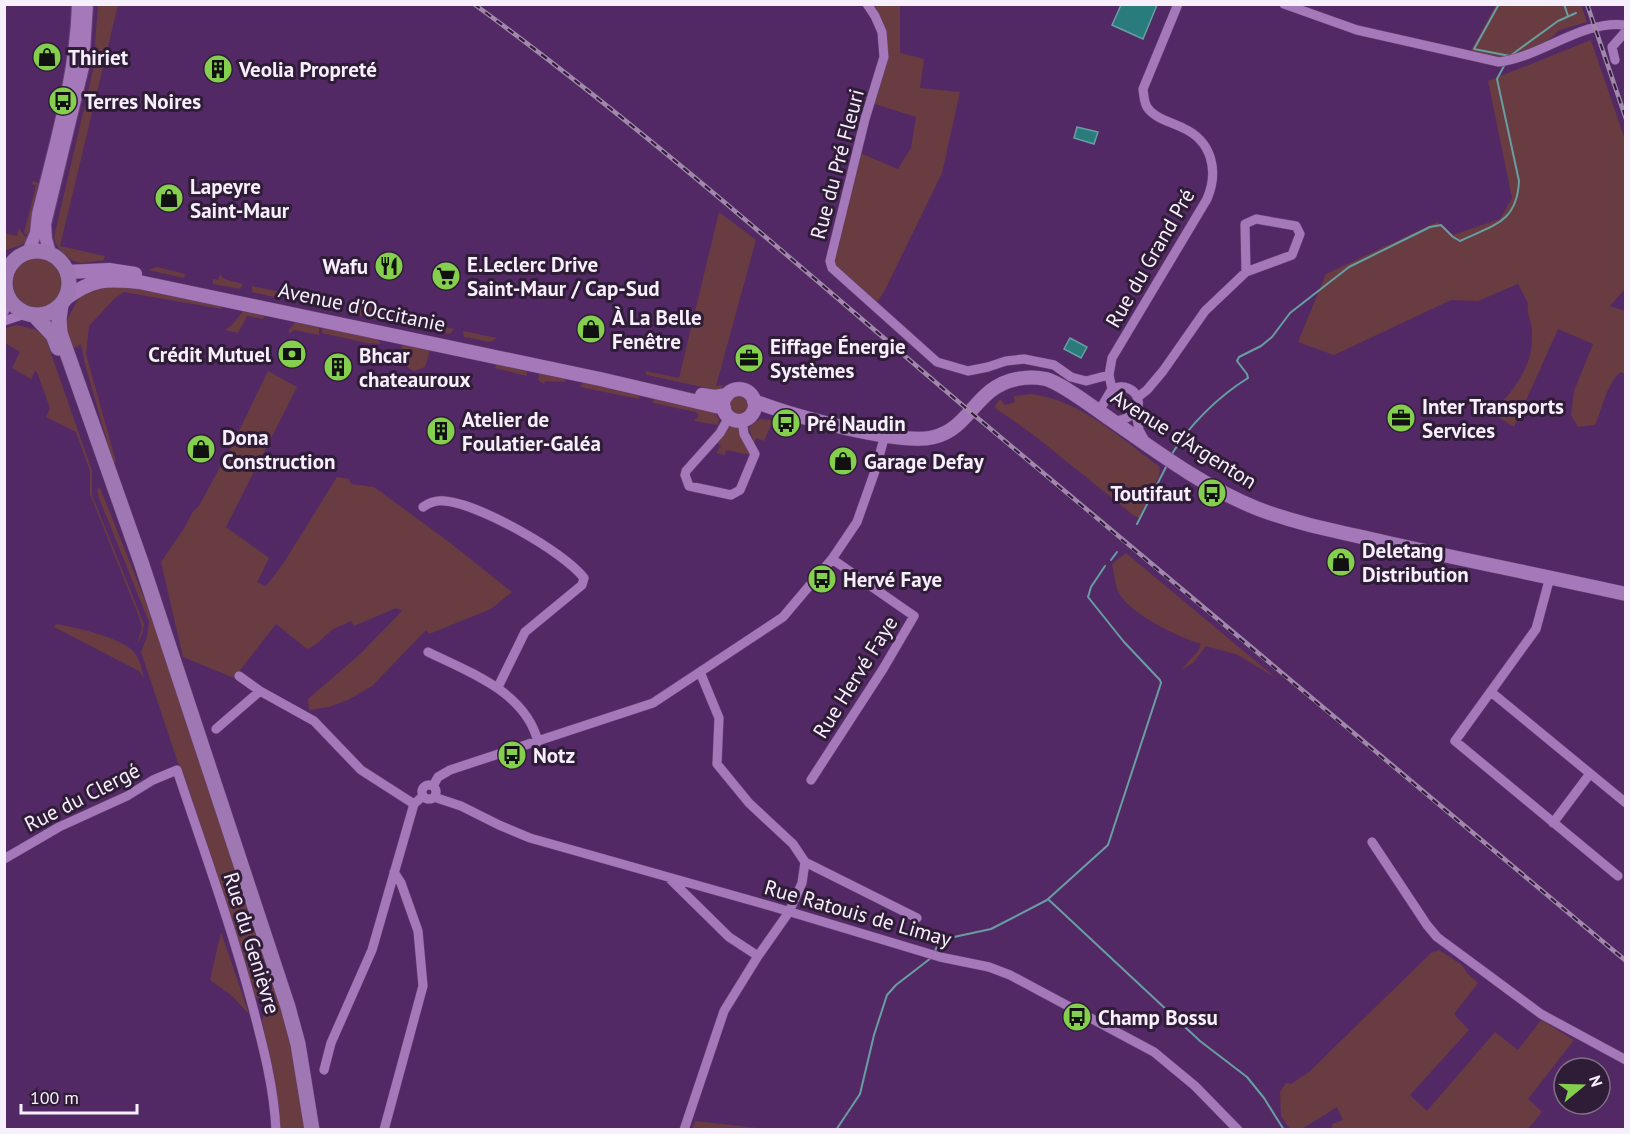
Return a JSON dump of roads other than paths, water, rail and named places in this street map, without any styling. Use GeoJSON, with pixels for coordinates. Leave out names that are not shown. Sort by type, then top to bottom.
{"type":"FeatureCollection","features":[{"type":"Feature","properties":{"kind":"main road"},"geometry":{"type":"LineString","coordinates":[[145,577],[138,565],[53,335],[31,314],[7,306],[5,279],[16,256],[38,250],[50,253],[62,262],[67,272],[69,285],[59,319],[60,333],[145,577],[288,1007],[298,1044],[312,1130]]}},
{"type":"Feature","properties":{"kind":"main road","name":"Avenue d'Occitanie"},"geometry":{"type":"LineString","coordinates":[[67,272],[118,271],[715,397],[738,409]]}},
{"type":"Feature","properties":{"kind":"main road","name":"Avenue d'Occitanie"},"geometry":{"type":"LineString","coordinates":[[63,302],[84,285],[91,283],[119,280],[139,282],[738,409],[794,415],[885,435]]}},
{"type":"Feature","properties":{"kind":"main road"},"geometry":{"type":"LineString","coordinates":[[31,314],[48,313],[63,302]]}},
{"type":"Feature","properties":{"kind":"main road","name":"Avenue d'Argenton"},"geometry":{"type":"LineString","coordinates":[[885,435],[926,439],[945,434],[965,418],[990,390],[1005,381],[1025,377],[1046,379],[1099,411],[1219,491],[1274,514],[1345,533],[1626,594]]}},
{"type":"Feature","properties":{"kind":"street"},"geometry":{"type":"LineString","coordinates":[[16,256],[36,233],[40,205],[70,86],[76,44],[78,4]]}},
{"type":"Feature","properties":{"kind":"street"},"geometry":{"type":"LineString","coordinates":[[50,253],[45,224],[82,67],[87,4]]}},
{"type":"Feature","properties":{"kind":"street","name":"Rue du Pré Fleuri"},"geometry":{"type":"LineString","coordinates":[[867,4],[882,32],[884,57],[865,119],[830,261],[832,268],[937,362],[968,371],[1024,358],[1054,365],[1071,377],[1086,381],[1109,375]]}},
{"type":"Feature","properties":{"kind":"street","name":"Rue du Grand Pré"},"geometry":{"type":"LineString","coordinates":[[1109,375],[1112,358],[1207,199],[1213,185],[1214,171],[1210,155],[1203,143],[1195,134],[1156,116],[1148,108],[1144,99],[1143,89],[1178,4]]}},
{"type":"Feature","properties":{"kind":"street"},"geometry":{"type":"LineString","coordinates":[[1284,4],[1356,30],[1499,62],[1516,60],[1600,26],[1626,25]]}},
{"type":"Feature","properties":{"kind":"street"},"geometry":{"type":"LineString","coordinates":[[1615,60],[1612,47],[1626,31]]}},
{"type":"Feature","properties":{"kind":"street"},"geometry":{"type":"LineString","coordinates":[[1138,397],[1163,371],[1205,311],[1246,272],[1292,255],[1300,234],[1296,226],[1256,219],[1245,225],[1246,272]]}},
{"type":"Feature","properties":{"kind":"street"},"geometry":{"type":"LineString","coordinates":[[4,321],[31,314]]}},
{"type":"Feature","properties":{"kind":"street"},"geometry":{"type":"LineString","coordinates":[[1099,411],[1112,389],[1109,375]]}},
{"type":"Feature","properties":{"kind":"street"},"geometry":{"type":"LineString","coordinates":[[1112,389],[1124,386],[1131,389],[1138,397],[1139,405],[1136,413],[1139,430],[1146,444]]}},
{"type":"Feature","properties":{"kind":"street"},"geometry":{"type":"LineString","coordinates":[[738,409],[744,434],[755,454],[740,490],[731,495],[689,486],[686,471],[738,409]]}},
{"type":"Feature","properties":{"kind":"street"},"geometry":{"type":"LineString","coordinates":[[1114,421],[1131,417],[1136,413]]}},
{"type":"Feature","properties":{"kind":"street"},"geometry":{"type":"LineString","coordinates":[[433,786],[438,777],[450,770],[653,703],[783,617],[832,559],[857,522],[885,435]]}},
{"type":"Feature","properties":{"kind":"street"},"geometry":{"type":"LineString","coordinates":[[423,507],[437,501],[461,504],[510,527],[564,558],[581,575],[584,582],[525,632],[498,687]]}},
{"type":"Feature","properties":{"kind":"street","name":"Rue Hervé Faye"},"geometry":{"type":"LineString","coordinates":[[811,780],[883,669],[914,616],[832,559]]}},
{"type":"Feature","properties":{"kind":"street"},"geometry":{"type":"LineString","coordinates":[[1550,577],[1536,629],[1455,741],[1618,876]]}},
{"type":"Feature","properties":{"kind":"street"},"geometry":{"type":"LineString","coordinates":[[428,652],[498,687],[521,710],[538,742]]}},
{"type":"Feature","properties":{"kind":"street"},"geometry":{"type":"LineString","coordinates":[[700,672],[719,718],[717,764],[749,803],[793,844],[805,862],[917,918]]}},
{"type":"Feature","properties":{"kind":"street"},"geometry":{"type":"LineString","coordinates":[[240,676],[260,691],[314,721],[361,770],[414,804]]}},
{"type":"Feature","properties":{"kind":"street"},"geometry":{"type":"LineString","coordinates":[[216,729],[260,691]]}},
{"type":"Feature","properties":{"kind":"street"},"geometry":{"type":"LineString","coordinates":[[1491,692],[1626,803]]}},
{"type":"Feature","properties":{"kind":"street","name":"Rue du Clergé"},"geometry":{"type":"LineString","coordinates":[[4,859],[59,827],[128,796],[153,780],[177,770]]}},
{"type":"Feature","properties":{"kind":"street","name":"Rue du Genièvre"},"geometry":{"type":"LineString","coordinates":[[177,770],[246,982],[271,1083],[276,1130]]}},
{"type":"Feature","properties":{"kind":"street"},"geometry":{"type":"LineString","coordinates":[[1553,823],[1589,774]]}},
{"type":"Feature","properties":{"kind":"street"},"geometry":{"type":"LineString","coordinates":[[324,1070],[331,1043],[372,951],[414,804],[423,796],[423,788],[428,785],[433,786]]}},
{"type":"Feature","properties":{"kind":"street"},"geometry":{"type":"LineString","coordinates":[[423,796],[430,799],[434,797],[436,792],[433,786]]}},
{"type":"Feature","properties":{"kind":"street","name":"Rue Ratouis de Limay"},"geometry":{"type":"LineString","coordinates":[[434,797],[461,806],[530,838],[921,952],[989,967],[1010,975],[1154,1052],[1195,1086],[1238,1130]]}},
{"type":"Feature","properties":{"kind":"street"},"geometry":{"type":"LineString","coordinates":[[1372,842],[1427,926],[1437,937],[1541,1014],[1626,1060]]}},
{"type":"Feature","properties":{"kind":"street"},"geometry":{"type":"LineString","coordinates":[[684,1130],[724,1011],[789,912],[802,883],[805,862]]}},
{"type":"Feature","properties":{"kind":"street"},"geometry":{"type":"LineString","coordinates":[[384,1130],[423,986],[418,931],[401,883],[394,872]]}},
{"type":"Feature","properties":{"kind":"street"},"geometry":{"type":"LineString","coordinates":[[669,878],[729,937],[758,956]]}},
{"type":"Feature","properties":{"kind":"waterway"},"geometry":{"type":"LineString","coordinates":[[1499,4],[1474,49],[1510,56]]}},
{"type":"Feature","properties":{"kind":"waterway"},"geometry":{"type":"LineString","coordinates":[[1564,4],[1568,16]]}},
{"type":"Feature","properties":{"kind":"waterway"},"geometry":{"type":"LineString","coordinates":[[1510,56],[1558,21],[1576,13]]}},
{"type":"Feature","properties":{"kind":"waterway"},"geometry":{"type":"LineString","coordinates":[[1172,454],[1187,432],[1206,412],[1226,393],[1248,378],[1237,361],[1239,357],[1261,346],[1272,337],[1290,313],[1349,267],[1430,227],[1441,225],[1460,241],[1493,226],[1508,214],[1514,206],[1519,181],[1497,79],[1505,64]]}},
{"type":"Feature","properties":{"kind":"waterway"},"geometry":{"type":"LineString","coordinates":[[1137,524],[1167,465]]}},
{"type":"Feature","properties":{"kind":"waterway"},"geometry":{"type":"LineString","coordinates":[[1111,560],[1117,552]]}},
{"type":"Feature","properties":{"kind":"waterway"},"geometry":{"type":"LineString","coordinates":[[934,953],[940,940],[991,929],[1047,900],[1108,845],[1161,683],[1088,597],[1091,587],[1105,566]]}},
{"type":"Feature","properties":{"kind":"waterway"},"geometry":{"type":"LineString","coordinates":[[1049,900],[1200,1041],[1247,1077],[1264,1098],[1284,1130]]}},
{"type":"Feature","properties":{"kind":"waterway"},"geometry":{"type":"LineString","coordinates":[[836,1130],[860,1094],[874,1035],[887,995],[896,985],[931,958]]}},
{"type":"Feature","properties":{"kind":"railway"},"geometry":{"type":"LineString","coordinates":[[474,4],[539,52],[665,153],[1136,552],[1626,961]]}},
{"type":"Feature","properties":{"kind":"railway"},"geometry":{"type":"LineString","coordinates":[[1587,4],[1626,119]]}},
{"type":"Feature","properties":{"kind":"place","name":"Thiriet"},"geometry":{"type":"Point","coordinates":[47,57]}},
{"type":"Feature","properties":{"kind":"place","name":"Veolia Propreté"},"geometry":{"type":"Point","coordinates":[218,69]}},
{"type":"Feature","properties":{"kind":"place","name":"Terres Noires"},"geometry":{"type":"Point","coordinates":[63,101]}},
{"type":"Feature","properties":{"kind":"place","name":"Lapeyre Saint-Maur"},"geometry":{"type":"Point","coordinates":[169,198]}},
{"type":"Feature","properties":{"kind":"place","name":"Wafu"},"geometry":{"type":"Point","coordinates":[389,266]}},
{"type":"Feature","properties":{"kind":"place","name":"E.Leclerc Drive Saint-Maur / Cap-Sud"},"geometry":{"type":"Point","coordinates":[446,276]}},
{"type":"Feature","properties":{"kind":"place","name":"À La Belle Fenêtre"},"geometry":{"type":"Point","coordinates":[591,329]}},
{"type":"Feature","properties":{"kind":"place","name":"Crédit Mutuel"},"geometry":{"type":"Point","coordinates":[292,354]}},
{"type":"Feature","properties":{"kind":"place","name":"Eiffage Énergie Systèmes"},"geometry":{"type":"Point","coordinates":[749,358]}},
{"type":"Feature","properties":{"kind":"place","name":"Bhcar chateauroux"},"geometry":{"type":"Point","coordinates":[338,367]}},
{"type":"Feature","properties":{"kind":"place","name":"Inter Transports Services"},"geometry":{"type":"Point","coordinates":[1401,418]}},
{"type":"Feature","properties":{"kind":"place","name":"Pré Naudin"},"geometry":{"type":"Point","coordinates":[786,423]}},
{"type":"Feature","properties":{"kind":"place","name":"Atelier de Foulatier-Galéa"},"geometry":{"type":"Point","coordinates":[441,431]}},
{"type":"Feature","properties":{"kind":"place","name":"Dona Construction"},"geometry":{"type":"Point","coordinates":[201,449]}},
{"type":"Feature","properties":{"kind":"place","name":"Garage Defay"},"geometry":{"type":"Point","coordinates":[843,461]}},
{"type":"Feature","properties":{"kind":"place","name":"Toutifaut"},"geometry":{"type":"Point","coordinates":[1212,493]}},
{"type":"Feature","properties":{"kind":"place","name":"Deletang Distribution"},"geometry":{"type":"Point","coordinates":[1341,562]}},
{"type":"Feature","properties":{"kind":"place","name":"Hervé Faye"},"geometry":{"type":"Point","coordinates":[822,579]}},
{"type":"Feature","properties":{"kind":"place","name":"Notz"},"geometry":{"type":"Point","coordinates":[512,755]}},
{"type":"Feature","properties":{"kind":"place","name":"Champ Bossu"},"geometry":{"type":"Point","coordinates":[1077,1017]}}]}
